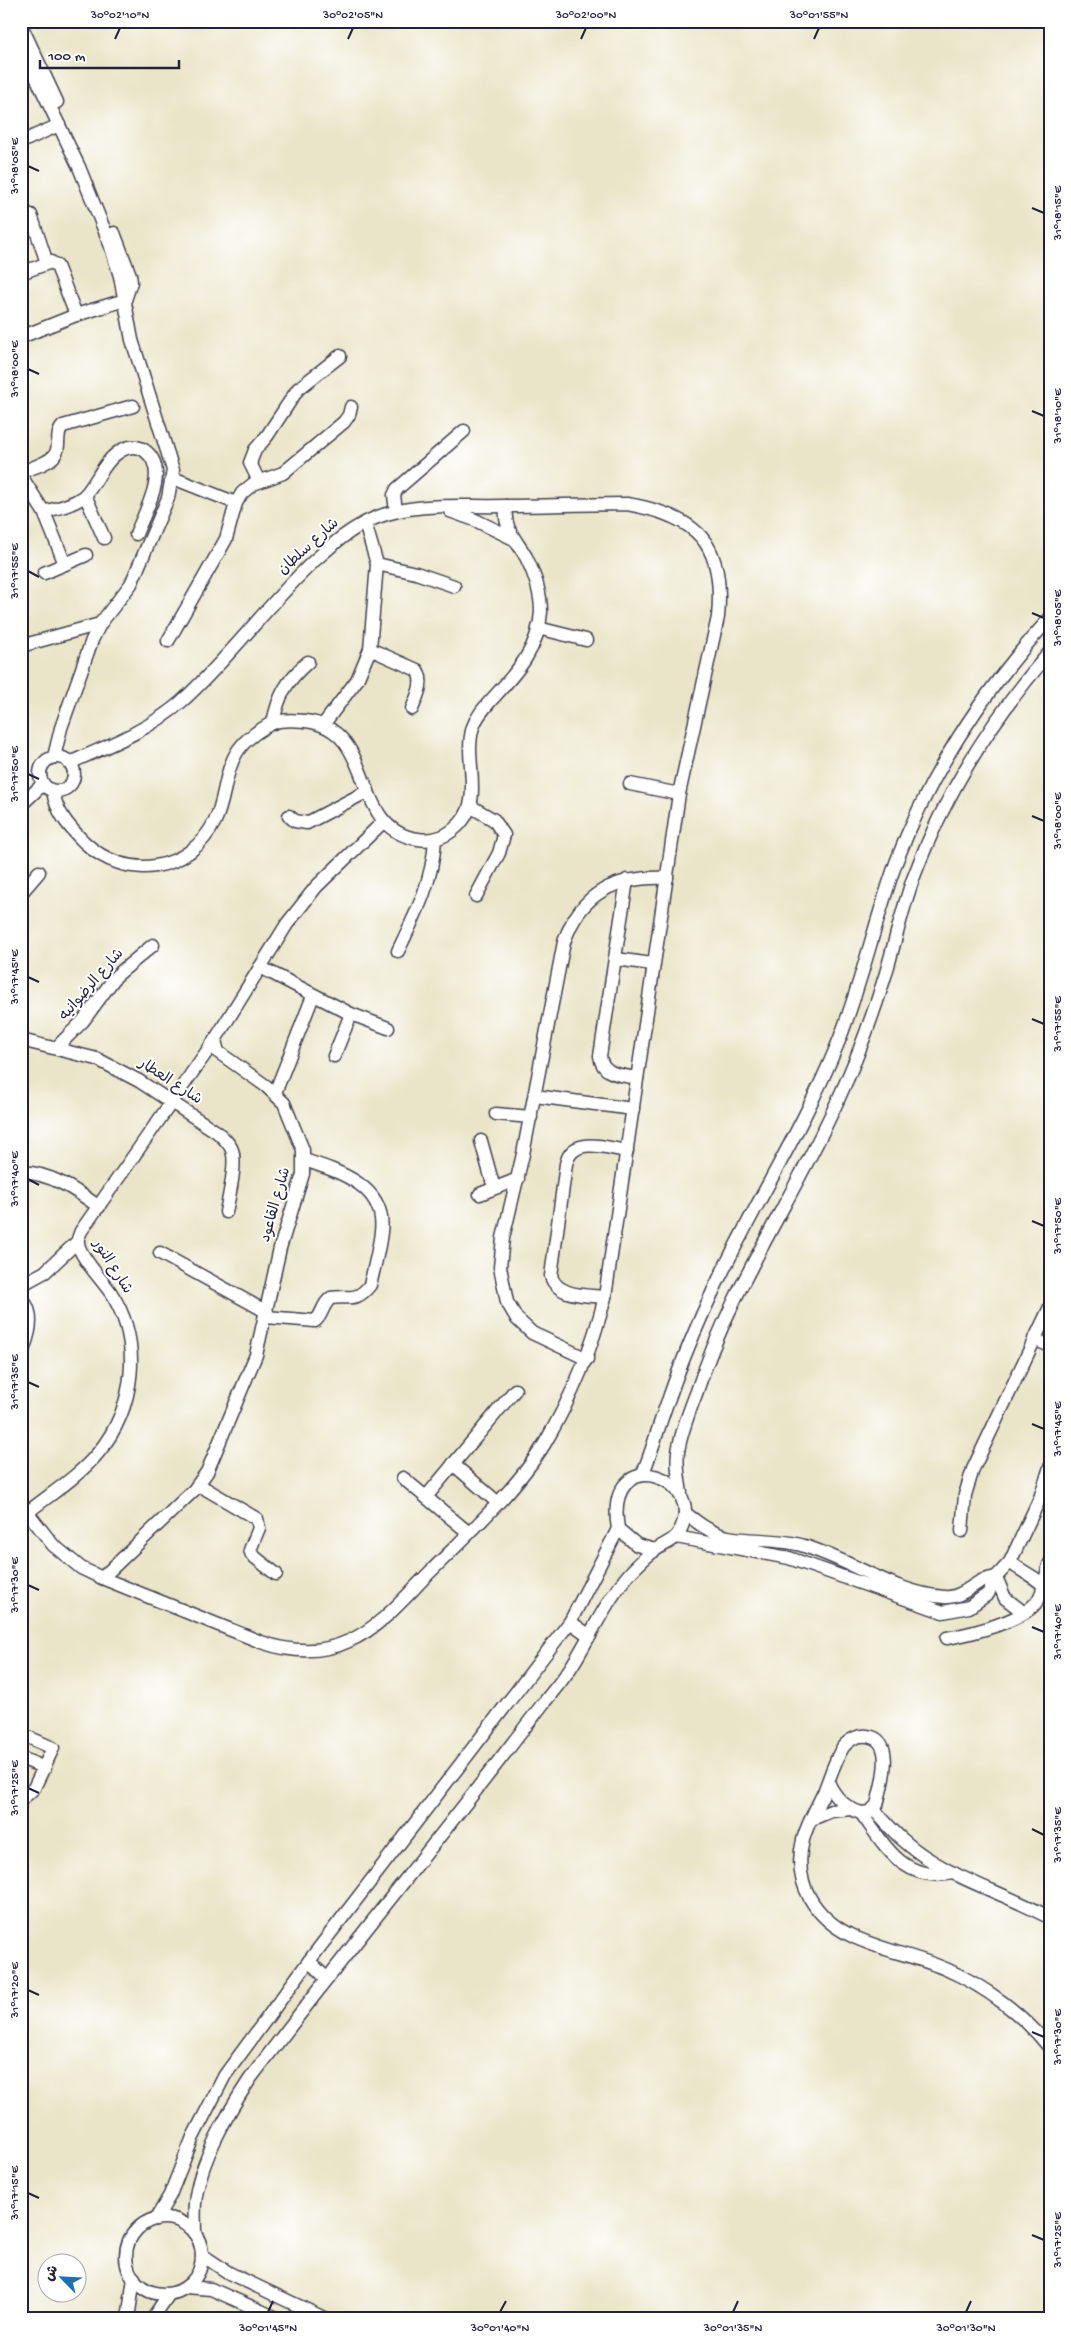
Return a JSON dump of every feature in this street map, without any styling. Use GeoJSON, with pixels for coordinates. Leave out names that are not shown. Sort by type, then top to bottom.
{"type":"FeatureCollection","features":[{"type":"Feature","properties":{"kind":"street"},"geometry":{"type":"LineString","coordinates":[[21,25],[82,166],[129,267],[131,282],[124,300],[132,340],[171,461],[173,478],[168,498],[131,584],[100,624],[92,640],[61,728],[54,758]]}},
{"type":"Feature","properties":{"kind":"street"},"geometry":{"type":"LineString","coordinates":[[21,46],[59,125],[82,166]]}},
{"type":"Feature","properties":{"kind":"street"},"geometry":{"type":"LineString","coordinates":[[21,142],[59,125]]}},
{"type":"Feature","properties":{"kind":"street"},"geometry":{"type":"LineString","coordinates":[[21,212],[31,215],[47,263]]}},
{"type":"Feature","properties":{"kind":"street"},"geometry":{"type":"LineString","coordinates":[[21,273],[47,263],[57,266],[76,315]]}},
{"type":"Feature","properties":{"kind":"street"},"geometry":{"type":"LineString","coordinates":[[21,336],[76,315],[124,300]]}},
{"type":"Feature","properties":{"kind":"street"},"geometry":{"type":"LineString","coordinates":[[259,481],[250,463],[255,450],[267,436],[302,384],[340,356]]}},
{"type":"Feature","properties":{"kind":"street"},"geometry":{"type":"LineString","coordinates":[[65,564],[44,512],[21,474],[53,457],[57,450],[58,433],[63,426],[132,406]]}},
{"type":"Feature","properties":{"kind":"street"},"geometry":{"type":"LineString","coordinates":[[168,641],[229,533],[236,503],[248,486],[283,473],[344,422],[349,415],[351,407]]}},
{"type":"Feature","properties":{"kind":"street"},"geometry":{"type":"LineString","coordinates":[[396,511],[394,495],[397,489],[464,431]]}},
{"type":"Feature","properties":{"kind":"street"},"geometry":{"type":"LineString","coordinates":[[44,512],[77,500],[85,495],[109,462],[123,450],[132,447],[140,448],[150,455],[155,466],[156,481],[136,534]]}},
{"type":"Feature","properties":{"kind":"street"},"geometry":{"type":"LineString","coordinates":[[173,478],[236,503]]}},
{"type":"Feature","properties":{"kind":"street"},"geometry":{"type":"LineString","coordinates":[[85,495],[104,538]]}},
{"type":"Feature","properties":{"kind":"street","name":"شارع سلطان"},"geometry":{"type":"LineString","coordinates":[[69,763],[129,736],[169,712],[198,685],[299,576],[344,535],[365,523],[396,511],[434,507],[628,504],[651,508],[684,521],[700,534],[714,558],[720,588],[718,617],[679,794]]}},
{"type":"Feature","properties":{"kind":"street"},"geometry":{"type":"LineString","coordinates":[[21,805],[48,788],[65,789],[69,785],[73,774],[69,763],[54,758],[49,759],[41,768],[41,779],[48,788],[71,829],[97,852],[107,858],[132,867],[145,868],[167,863],[179,859],[206,836],[222,803],[231,766],[238,750],[250,739],[274,723],[293,720],[323,725],[335,732],[354,756],[368,792],[383,822],[401,835],[424,840],[435,839],[453,830],[466,815],[470,806],[473,786],[471,747],[473,728],[482,710],[523,664],[534,643],[541,610],[537,588],[526,557],[506,524],[506,506]]}},
{"type":"Feature","properties":{"kind":"street"},"geometry":{"type":"LineString","coordinates":[[434,507],[475,520],[514,539]]}},
{"type":"Feature","properties":{"kind":"street"},"geometry":{"type":"LineString","coordinates":[[323,725],[357,680],[370,649],[377,564],[365,523]]}},
{"type":"Feature","properties":{"kind":"street"},"geometry":{"type":"LineString","coordinates":[[44,573],[86,555]]}},
{"type":"Feature","properties":{"kind":"street"},"geometry":{"type":"LineString","coordinates":[[377,564],[416,573],[454,586]]}},
{"type":"Feature","properties":{"kind":"street"},"geometry":{"type":"LineString","coordinates":[[642,1475],[674,1383],[704,1310],[814,1097],[838,1043],[888,886],[920,807],[942,765],[967,725],[1004,673],[1050,618]]}},
{"type":"Feature","properties":{"kind":"street"},"geometry":{"type":"LineString","coordinates":[[21,646],[100,624]]}},
{"type":"Feature","properties":{"kind":"street"},"geometry":{"type":"LineString","coordinates":[[538,628],[586,640]]}},
{"type":"Feature","properties":{"kind":"street"},"geometry":{"type":"LineString","coordinates":[[370,649],[417,670],[421,679],[421,685],[412,709]]}},
{"type":"Feature","properties":{"kind":"street"},"geometry":{"type":"LineString","coordinates":[[186,2287],[200,2269],[202,2255],[195,2234],[194,2208],[199,2183],[212,2148],[234,2104],[250,2079],[495,1767],[571,1667],[627,1575],[655,1550],[676,1537],[684,1523],[685,1513],[681,1494],[678,1451],[701,1377],[737,1294],[823,1132],[852,1069],[876,1003],[912,881],[954,786],[1009,702],[1050,652]]}},
{"type":"Feature","properties":{"kind":"street"},"geometry":{"type":"LineString","coordinates":[[274,723],[278,698],[286,684],[308,662]]}},
{"type":"Feature","properties":{"kind":"street"},"geometry":{"type":"LineString","coordinates":[[25,1508],[62,1554],[81,1568],[273,1647],[298,1651],[318,1650],[349,1642],[371,1629],[469,1533],[521,1476],[544,1445],[574,1390],[587,1359],[605,1298],[652,964],[668,878],[679,794],[630,784]]}},
{"type":"Feature","properties":{"kind":"street"},"geometry":{"type":"LineString","coordinates":[[289,816],[295,821],[307,823],[368,792]]}},
{"type":"Feature","properties":{"kind":"street"},"geometry":{"type":"LineString","coordinates":[[470,806],[494,820],[504,835],[499,853],[476,896]]}},
{"type":"Feature","properties":{"kind":"street"},"geometry":{"type":"LineString","coordinates":[[215,1040],[287,924],[316,887],[383,822]]}},
{"type":"Feature","properties":{"kind":"street"},"geometry":{"type":"LineString","coordinates":[[398,951],[426,890],[434,859],[435,839]]}},
{"type":"Feature","properties":{"kind":"street"},"geometry":{"type":"LineString","coordinates":[[21,893],[39,872]]}},
{"type":"Feature","properties":{"kind":"street"},"geometry":{"type":"LineString","coordinates":[[587,1359],[532,1333],[517,1320],[507,1302],[500,1268],[501,1253],[531,1117],[564,942],[568,930],[582,907],[602,890],[627,880],[668,878]]}},
{"type":"Feature","properties":{"kind":"street"},"geometry":{"type":"LineString","coordinates":[[627,880],[601,1061],[606,1070],[611,1073],[637,1078]]}},
{"type":"Feature","properties":{"kind":"street","name":"شارع الرضوانيه"},"geometry":{"type":"LineString","coordinates":[[57,1047],[83,1021],[116,976],[152,944]]}},
{"type":"Feature","properties":{"kind":"street"},"geometry":{"type":"LineString","coordinates":[[616,959],[652,964]]}},
{"type":"Feature","properties":{"kind":"street"},"geometry":{"type":"LineString","coordinates":[[260,967],[313,996],[351,1014],[388,1028]]}},
{"type":"Feature","properties":{"kind":"street"},"geometry":{"type":"LineString","coordinates":[[275,1093],[313,996]]}},
{"type":"Feature","properties":{"kind":"street"},"geometry":{"type":"LineString","coordinates":[[334,1056],[351,1014]]}},
{"type":"Feature","properties":{"kind":"street","name":"شارع العطار"},"geometry":{"type":"LineString","coordinates":[[21,1040],[57,1047],[97,1059],[116,1068],[172,1102],[217,1132],[228,1142],[233,1151],[234,1162],[226,1212]]}},
{"type":"Feature","properties":{"kind":"street","name":"شارع القاعود"},"geometry":{"type":"LineString","coordinates":[[102,1578],[199,1485],[207,1472],[243,1390],[256,1355],[280,1248],[303,1174],[304,1160],[299,1140],[284,1103],[275,1093],[218,1052],[215,1040]]}},
{"type":"Feature","properties":{"kind":"street","name":"شارع النور"},"geometry":{"type":"LineString","coordinates":[[25,1508],[69,1480],[97,1454],[118,1422],[130,1386],[130,1348],[120,1311],[112,1294],[82,1252],[78,1242],[81,1231],[215,1040]]}},
{"type":"Feature","properties":{"kind":"street"},"geometry":{"type":"LineString","coordinates":[[535,1096],[633,1109]]}},
{"type":"Feature","properties":{"kind":"street"},"geometry":{"type":"LineString","coordinates":[[496,1114],[531,1117]]}},
{"type":"Feature","properties":{"kind":"street"},"geometry":{"type":"LineString","coordinates":[[481,1141],[494,1188]]}},
{"type":"Feature","properties":{"kind":"street"},"geometry":{"type":"LineString","coordinates":[[605,1298],[562,1290],[552,1282],[550,1276],[566,1164],[570,1152],[581,1146],[627,1151]]}},
{"type":"Feature","properties":{"kind":"street"},"geometry":{"type":"LineString","coordinates":[[160,1253],[266,1315],[315,1320],[318,1318],[324,1305],[331,1298],[347,1299],[356,1297],[364,1292],[370,1285],[382,1231],[378,1207],[373,1196],[352,1179],[336,1171],[304,1160]]}},
{"type":"Feature","properties":{"kind":"street"},"geometry":{"type":"LineString","coordinates":[[21,1172],[53,1179],[78,1190],[99,1207]]}},
{"type":"Feature","properties":{"kind":"street"},"geometry":{"type":"LineString","coordinates":[[480,1194],[518,1179]]}},
{"type":"Feature","properties":{"kind":"street"},"geometry":{"type":"LineString","coordinates":[[21,1285],[45,1272],[78,1242]]}},
{"type":"Feature","properties":{"kind":"street"},"geometry":{"type":"LineString","coordinates":[[21,1298],[28,1308],[30,1318],[21,1356]]}},
{"type":"Feature","properties":{"kind":"street"},"geometry":{"type":"LineString","coordinates":[[962,1531],[965,1495],[972,1469],[1050,1308]]}},
{"type":"Feature","properties":{"kind":"street"},"geometry":{"type":"LineString","coordinates":[[1034,1339],[1050,1346]]}},
{"type":"Feature","properties":{"kind":"street"},"geometry":{"type":"LineString","coordinates":[[426,1497],[515,1390]]}},
{"type":"Feature","properties":{"kind":"street"},"geometry":{"type":"LineString","coordinates":[[453,1464],[497,1502]]}},
{"type":"Feature","properties":{"kind":"street"},"geometry":{"type":"LineString","coordinates":[[676,1537],[789,1558],[943,1612],[969,1607],[988,1594],[996,1577],[1010,1562],[1040,1498],[1050,1467]]}},
{"type":"Feature","properties":{"kind":"street"},"geometry":{"type":"LineString","coordinates":[[169,2294],[149,2290],[134,2278],[128,2264],[129,2242],[137,2230],[156,2219],[170,2195],[193,2137],[225,2075],[309,1961],[570,1622],[618,1529],[616,1512],[620,1492],[627,1482],[642,1475],[664,1480],[681,1494]]}},
{"type":"Feature","properties":{"kind":"street"},"geometry":{"type":"LineString","coordinates":[[403,1478],[469,1533]]}},
{"type":"Feature","properties":{"kind":"street"},"geometry":{"type":"LineString","coordinates":[[199,1485],[257,1519],[259,1528],[250,1550],[252,1555],[276,1574]]}},
{"type":"Feature","properties":{"kind":"street"},"geometry":{"type":"LineString","coordinates":[[685,1513],[705,1528],[727,1537],[776,1539],[804,1546],[862,1568],[904,1588],[945,1598],[967,1591],[982,1581],[996,1577]]}},
{"type":"Feature","properties":{"kind":"street"},"geometry":{"type":"LineString","coordinates":[[618,1529],[637,1545],[655,1550]]}},
{"type":"Feature","properties":{"kind":"street"},"geometry":{"type":"LineString","coordinates":[[1010,1562],[1043,1585]]}},
{"type":"Feature","properties":{"kind":"street"},"geometry":{"type":"LineString","coordinates":[[947,1638],[985,1629],[1023,1612],[1038,1600],[1050,1563]]}},
{"type":"Feature","properties":{"kind":"street"},"geometry":{"type":"LineString","coordinates":[[856,1580],[862,1568]]}},
{"type":"Feature","properties":{"kind":"street"},"geometry":{"type":"LineString","coordinates":[[996,1577],[1005,1598],[1023,1612]]}},
{"type":"Feature","properties":{"kind":"street"},"geometry":{"type":"LineString","coordinates":[[943,1612],[945,1598]]}},
{"type":"Feature","properties":{"kind":"street"},"geometry":{"type":"LineString","coordinates":[[570,1622],[590,1636]]}},
{"type":"Feature","properties":{"kind":"street"},"geometry":{"type":"LineString","coordinates":[[21,1734],[52,1748],[45,1768],[34,1788],[21,1800]]}},
{"type":"Feature","properties":{"kind":"street"},"geometry":{"type":"LineString","coordinates":[[812,1819],[831,1811],[862,1810],[877,1804],[886,1764],[882,1748],[870,1737],[855,1738],[846,1743],[840,1751],[803,1839],[801,1869],[805,1889],[820,1915],[853,1936],[938,1966],[980,1987],[1010,2009],[1050,2048]]}},
{"type":"Feature","properties":{"kind":"street"},"geometry":{"type":"LineString","coordinates":[[21,1758],[45,1768]]}},
{"type":"Feature","properties":{"kind":"street"},"geometry":{"type":"LineString","coordinates":[[828,1782],[837,1799],[862,1810],[902,1840],[954,1873],[1050,1918]]}},
{"type":"Feature","properties":{"kind":"street"},"geometry":{"type":"LineString","coordinates":[[862,1810],[888,1850],[907,1867],[930,1875],[954,1873]]}},
{"type":"Feature","properties":{"kind":"street"},"geometry":{"type":"LineString","coordinates":[[309,1961],[327,1979]]}},
{"type":"Feature","properties":{"kind":"street"},"geometry":{"type":"LineString","coordinates":[[156,2219],[178,2220],[195,2234]]}},
{"type":"Feature","properties":{"kind":"street"},"geometry":{"type":"LineString","coordinates":[[202,2255],[226,2271],[326,2319]]}},
{"type":"Feature","properties":{"kind":"street"},"geometry":{"type":"LineString","coordinates":[[128,2319],[134,2278]]}},
{"type":"Feature","properties":{"kind":"street"},"geometry":{"type":"LineString","coordinates":[[152,2319],[169,2294],[186,2287],[211,2289],[277,2318],[284,2298]]}}]}
